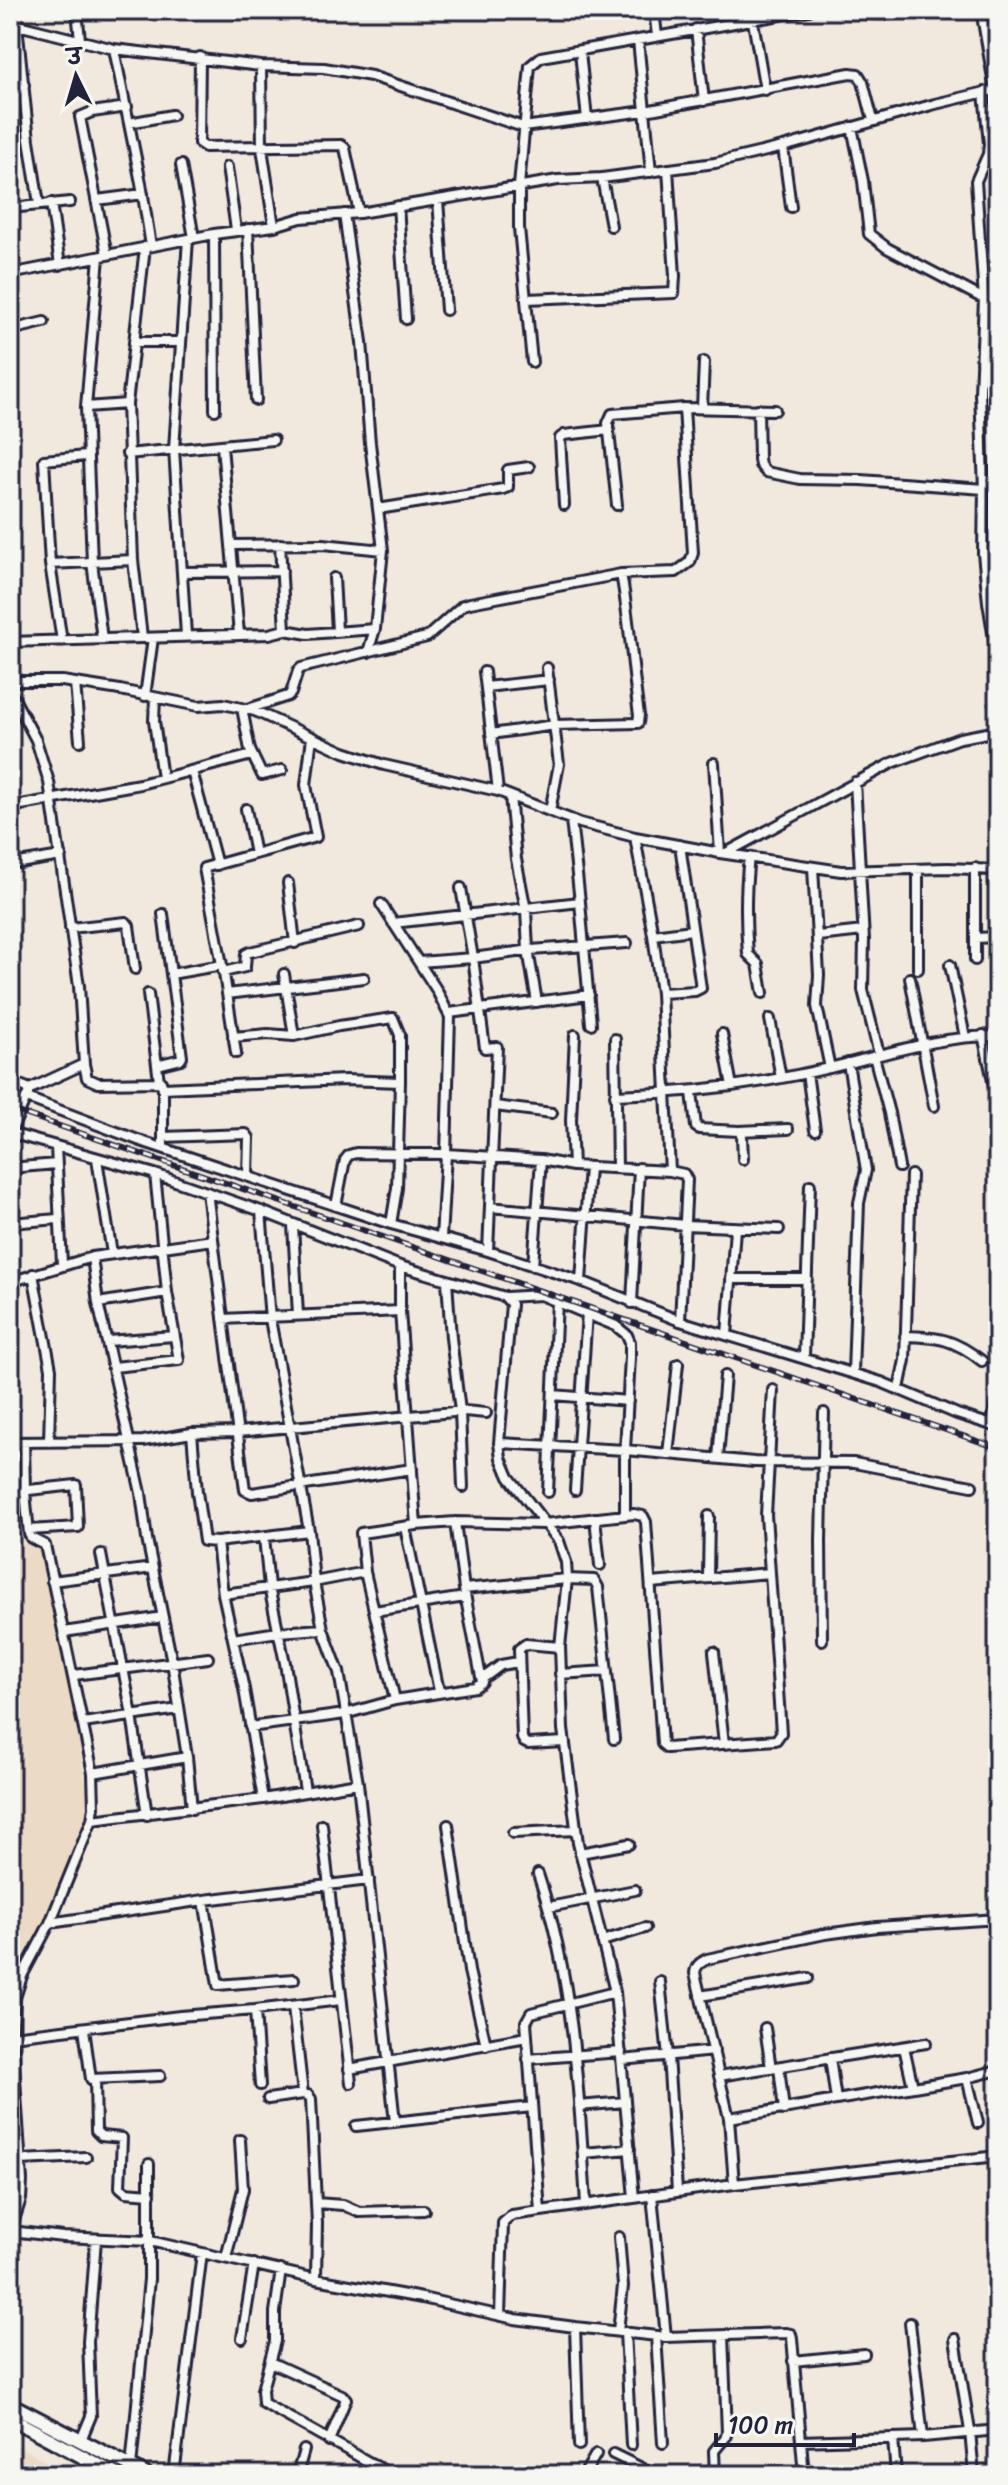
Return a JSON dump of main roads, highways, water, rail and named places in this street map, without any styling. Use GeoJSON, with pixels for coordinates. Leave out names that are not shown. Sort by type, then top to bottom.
{"type":"FeatureCollection","features":[{"type":"Feature","properties":{"kind":"main road"},"geometry":{"type":"LineString","coordinates":[[10,2404],[147,2475]]}},
{"type":"Feature","properties":{"kind":"main road"},"geometry":{"type":"LineString","coordinates":[[10,2418],[117,2475]]}},
{"type":"Feature","properties":{"kind":"railway"},"geometry":{"type":"LineString","coordinates":[[10,1109],[998,1448]]}}]}
